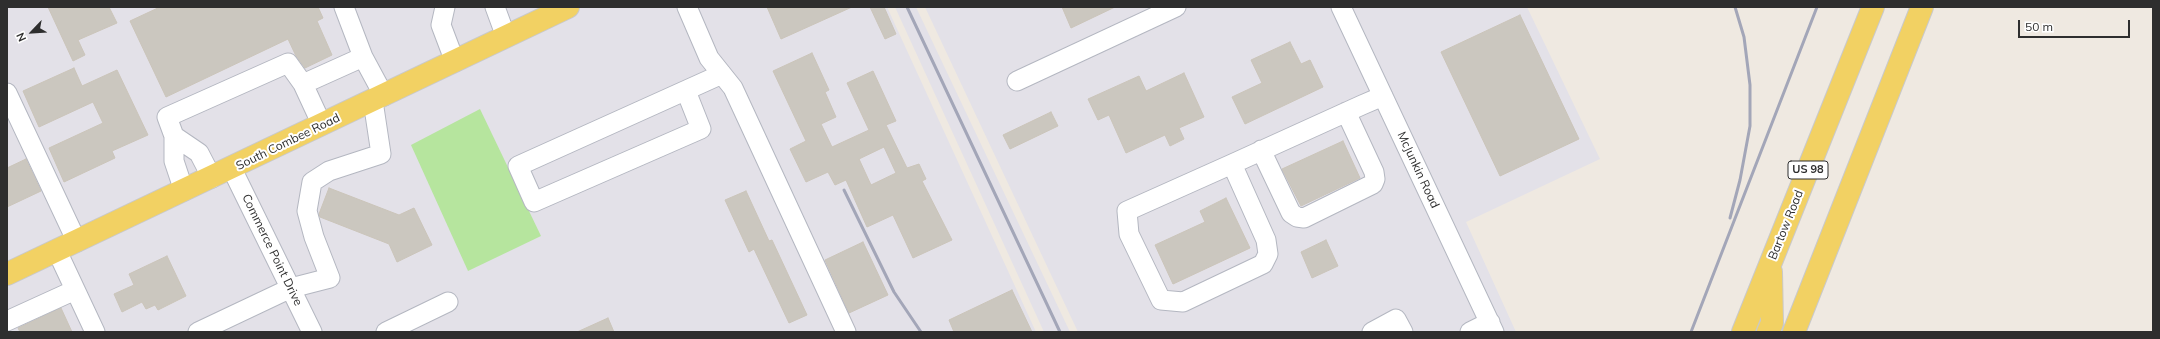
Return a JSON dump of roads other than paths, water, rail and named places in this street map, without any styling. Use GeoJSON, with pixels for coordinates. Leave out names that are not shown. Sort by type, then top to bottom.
{"type":"FeatureCollection","features":[{"type":"Feature","properties":{"kind":"main road","name":"Bartow Road"},"geometry":{"type":"LineString","coordinates":[[1743,332],[1873,7]]}},
{"type":"Feature","properties":{"kind":"main road"},"geometry":{"type":"LineString","coordinates":[[1798,331],[1922,7]]}},
{"type":"Feature","properties":{"kind":"main road","name":"South Combee Road"},"geometry":{"type":"LineString","coordinates":[[7,274],[455,62],[506,37],[554,10]]}},
{"type":"Feature","properties":{"kind":"main road"},"geometry":{"type":"LineString","coordinates":[[1768,332],[1772,323],[1770,263]]}},
{"type":"Feature","properties":{"kind":"street"},"geometry":{"type":"LineString","coordinates":[[198,332],[291,288],[330,278],[314,237],[307,210],[312,182],[329,171],[381,154],[379,98],[344,7]]}},
{"type":"Feature","properties":{"kind":"street"},"geometry":{"type":"LineString","coordinates":[[445,7],[441,25],[455,62]]}},
{"type":"Feature","properties":{"kind":"street"},"geometry":{"type":"LineString","coordinates":[[495,7],[506,37]]}},
{"type":"Feature","properties":{"kind":"street"},"geometry":{"type":"LineString","coordinates":[[687,7],[709,58],[733,88],[846,332]]}},
{"type":"Feature","properties":{"kind":"street"},"geometry":{"type":"LineString","coordinates":[[1017,81],[1176,7]]}},
{"type":"Feature","properties":{"kind":"street","name":"McJunkin Road"},"geometry":{"type":"LineString","coordinates":[[1341,7],[1492,327]]}},
{"type":"Feature","properties":{"kind":"street"},"geometry":{"type":"LineString","coordinates":[[303,84],[363,57]]}},
{"type":"Feature","properties":{"kind":"street"},"geometry":{"type":"LineString","coordinates":[[184,191],[174,161],[174,136],[167,117],[288,63],[303,84],[322,125]]}},
{"type":"Feature","properties":{"kind":"street"},"geometry":{"type":"LineString","coordinates":[[686,91],[701,129],[534,202],[518,166],[722,74]]}},
{"type":"Feature","properties":{"kind":"street"},"geometry":{"type":"LineString","coordinates":[[7,93],[77,242]]}},
{"type":"Feature","properties":{"kind":"street"},"geometry":{"type":"LineString","coordinates":[[1232,164],[1266,240],[1268,254],[1263,264],[1183,302],[1161,300],[1129,234],[1127,211],[1383,96]]}},
{"type":"Feature","properties":{"kind":"street"},"geometry":{"type":"LineString","coordinates":[[1261,150],[1291,213],[1297,217],[1304,218],[1373,184],[1375,179],[1374,172],[1346,112]]}},
{"type":"Feature","properties":{"kind":"street","name":"Commerce Point Drive"},"geometry":{"type":"LineString","coordinates":[[174,136],[199,153],[222,173],[291,288],[312,332]]}},
{"type":"Feature","properties":{"kind":"street"},"geometry":{"type":"LineString","coordinates":[[57,251],[95,332]]}},
{"type":"Feature","properties":{"kind":"street"},"geometry":{"type":"LineString","coordinates":[[7,321],[75,290]]}},
{"type":"Feature","properties":{"kind":"street"},"geometry":{"type":"LineString","coordinates":[[386,332],[448,302]]}},
{"type":"Feature","properties":{"kind":"street"},"geometry":{"type":"LineString","coordinates":[[1372,332],[1396,319],[1403,332]]}},
{"type":"Feature","properties":{"kind":"street"},"geometry":{"type":"LineString","coordinates":[[1470,332],[1492,327]]}},
{"type":"Feature","properties":{"kind":"railway"},"geometry":{"type":"LineString","coordinates":[[907,7],[1060,332]]}},
{"type":"Feature","properties":{"kind":"railway"},"geometry":{"type":"LineString","coordinates":[[1730,218],[1740,180],[1750,126],[1750,85],[1744,37],[1735,7]]}},
{"type":"Feature","properties":{"kind":"railway"},"geometry":{"type":"LineString","coordinates":[[1691,332],[1817,7]]}},
{"type":"Feature","properties":{"kind":"railway"},"geometry":{"type":"LineString","coordinates":[[844,190],[894,292],[921,332]]}}]}
